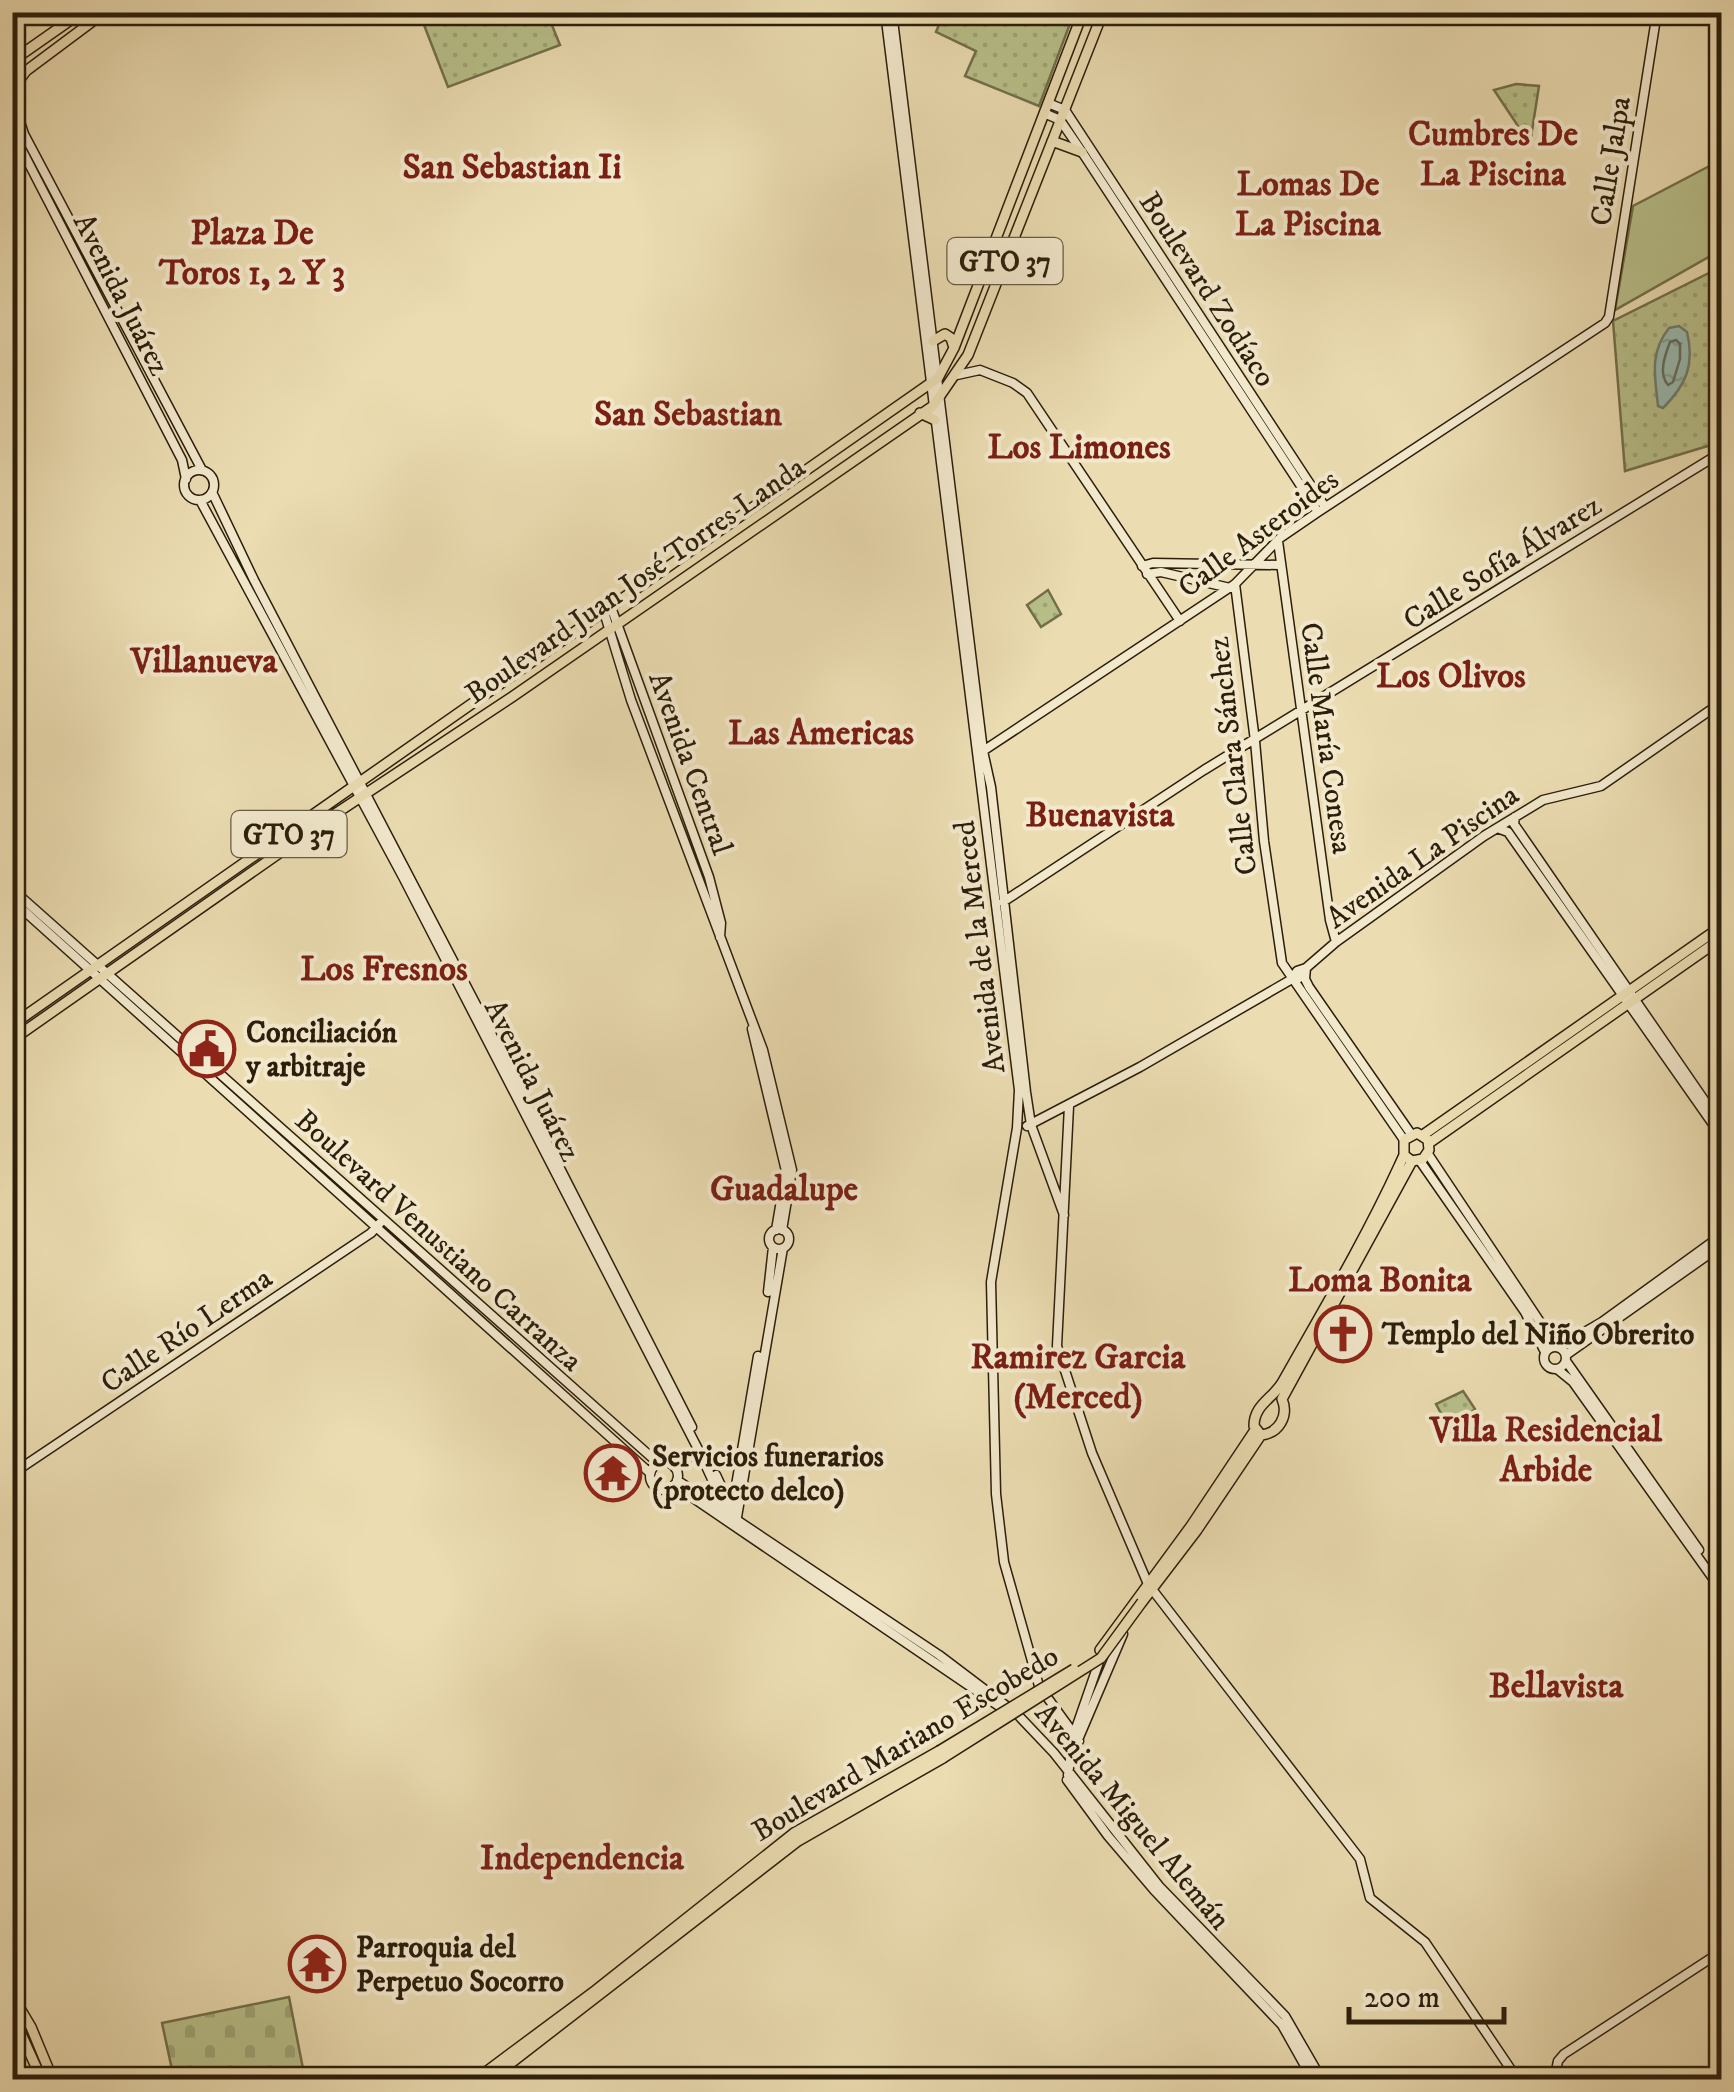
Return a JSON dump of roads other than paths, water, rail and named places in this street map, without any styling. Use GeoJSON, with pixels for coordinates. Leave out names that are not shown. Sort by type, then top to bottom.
{"type":"FeatureCollection","features":[{"type":"Feature","properties":{"kind":"main road"},"geometry":{"type":"LineString","coordinates":[[12,61],[82,12]]}},
{"type":"Feature","properties":{"kind":"main road"},"geometry":{"type":"LineString","coordinates":[[12,97],[26,71],[105,12]]}},
{"type":"Feature","properties":{"kind":"main road","name":"Boulevard Juan José Torres Landa"},"geometry":{"type":"LineString","coordinates":[[12,1025],[934,381],[954,348],[1083,12]]}},
{"type":"Feature","properties":{"kind":"main road","name":"Boulevard Juan José Torres Landa"},"geometry":{"type":"LineString","coordinates":[[12,1040],[937,401],[972,346],[1103,12]]}},
{"type":"Feature","properties":{"kind":"main road"},"geometry":{"type":"LineString","coordinates":[[12,69],[17,83]]}},
{"type":"Feature","properties":{"kind":"main road"},"geometry":{"type":"LineString","coordinates":[[1052,141],[1082,152]]}},
{"type":"Feature","properties":{"kind":"main road"},"geometry":{"type":"LineString","coordinates":[[933,341],[945,334],[954,348]]}},
{"type":"Feature","properties":{"kind":"main road"},"geometry":{"type":"LineString","coordinates":[[920,414],[935,420]]}},
{"type":"Feature","properties":{"kind":"main road"},"geometry":{"type":"LineString","coordinates":[[832,452],[841,468]]}},
{"type":"Feature","properties":{"kind":"main road"},"geometry":{"type":"LineString","coordinates":[[819,462],[828,476]]}},
{"type":"Feature","properties":{"kind":"main road"},"geometry":{"type":"LineString","coordinates":[[522,690],[527,681],[571,650]]}},
{"type":"Feature","properties":{"kind":"main road"},"geometry":{"type":"LineString","coordinates":[[1278,1398],[1285,1408],[1280,1424],[1273,1432],[1258,1432],[1256,1412],[1278,1398],[1419,1151],[1722,926]]}},
{"type":"Feature","properties":{"kind":"main road"},"geometry":{"type":"LineString","coordinates":[[1628,998],[1722,938]]}},
{"type":"Feature","properties":{"kind":"main road"},"geometry":{"type":"LineString","coordinates":[[1407,1137],[1419,1151]]}},
{"type":"Feature","properties":{"kind":"main road"},"geometry":{"type":"LineString","coordinates":[[1407,1137],[1419,1151]]}},
{"type":"Feature","properties":{"kind":"main road","name":"Boulevard Mariano Escobedo"},"geometry":{"type":"LineString","coordinates":[[489,2080],[785,1850],[1101,1658],[1258,1432]]}},
{"type":"Feature","properties":{"kind":"main road","name":"Boulevard Mariano Escobedo"},"geometry":{"type":"LineString","coordinates":[[474,2080],[596,1990],[794,1833],[941,1755],[1082,1664],[1103,1647],[1151,1587]]}},
{"type":"Feature","properties":{"kind":"main road"},"geometry":{"type":"LineString","coordinates":[[12,1995],[31,2027],[53,2080]]}},
{"type":"Feature","properties":{"kind":"main road"},"geometry":{"type":"LineString","coordinates":[[12,2014],[42,2080]]}},
{"type":"Feature","properties":{"kind":"street","name":"Avenida de la Merced"},"geometry":{"type":"LineString","coordinates":[[888,12],[933,341],[934,381]]}},
{"type":"Feature","properties":{"kind":"street","name":"Avenida de la Merced"},"geometry":{"type":"LineString","coordinates":[[888,12],[934,381],[991,787],[1031,1125],[1064,1215]]}},
{"type":"Feature","properties":{"kind":"street","name":"Calle Jalpa"},"geometry":{"type":"LineString","coordinates":[[1609,317],[1658,12]]}},
{"type":"Feature","properties":{"kind":"street","name":"Avenida Juárez"},"geometry":{"type":"LineString","coordinates":[[12,97],[24,134],[202,470]]}},
{"type":"Feature","properties":{"kind":"street"},"geometry":{"type":"LineString","coordinates":[[1046,108],[1062,115]]}},
{"type":"Feature","properties":{"kind":"street","name":"Boulevard Zodíaco"},"geometry":{"type":"LineString","coordinates":[[1062,115],[1082,152],[1321,510]]}},
{"type":"Feature","properties":{"kind":"street","name":"Boulevard Zodíaco"},"geometry":{"type":"LineString","coordinates":[[1062,115],[1321,510]]}},
{"type":"Feature","properties":{"kind":"street","name":"Avenida Juárez"},"geometry":{"type":"LineString","coordinates":[[12,131],[182,460],[186,479]]}},
{"type":"Feature","properties":{"kind":"street","name":"Calle Asteroides"},"geometry":{"type":"LineString","coordinates":[[984,751],[1232,586],[1278,541],[1321,510],[1609,317]]}},
{"type":"Feature","properties":{"kind":"street"},"geometry":{"type":"LineString","coordinates":[[972,346],[980,370]]}},
{"type":"Feature","properties":{"kind":"street"},"geometry":{"type":"LineString","coordinates":[[957,375],[980,370],[1013,383],[1031,398],[1180,620]]}},
{"type":"Feature","properties":{"kind":"street","name":"Avenida de la Merced"},"geometry":{"type":"LineString","coordinates":[[937,401],[935,420],[1019,1090],[1018,1128],[991,1282],[996,1494],[1004,1562],[1030,1656],[1045,1696],[1076,1742]]}},
{"type":"Feature","properties":{"kind":"street","name":"Calle Sofía Álvarez"},"geometry":{"type":"LineString","coordinates":[[1003,902],[1204,770],[1722,452]]}},
{"type":"Feature","properties":{"kind":"street"},"geometry":{"type":"LineString","coordinates":[[202,470],[213,478],[212,492],[200,500],[187,493],[186,479],[202,470]]}},
{"type":"Feature","properties":{"kind":"street","name":"Avenida Juárez"},"geometry":{"type":"LineString","coordinates":[[212,492],[356,785]]}},
{"type":"Feature","properties":{"kind":"street","name":"Avenida Juárez"},"geometry":{"type":"LineString","coordinates":[[200,500],[363,796],[732,1518]]}},
{"type":"Feature","properties":{"kind":"street","name":"Calle María Conesa"},"geometry":{"type":"LineString","coordinates":[[1278,541],[1336,942]]}},
{"type":"Feature","properties":{"kind":"street"},"geometry":{"type":"LineString","coordinates":[[1145,570],[1153,562],[1279,566]]}},
{"type":"Feature","properties":{"kind":"street"},"geometry":{"type":"LineString","coordinates":[[1145,570],[1232,586]]}},
{"type":"Feature","properties":{"kind":"street","name":"Calle Clara Sánchez"},"geometry":{"type":"LineString","coordinates":[[1232,586],[1281,957],[1292,979],[1407,1137]]}},
{"type":"Feature","properties":{"kind":"street","name":"Avenida Central"},"geometry":{"type":"LineString","coordinates":[[607,609],[698,880],[763,1050],[792,1170],[779,1230]]}},
{"type":"Feature","properties":{"kind":"street","name":"Avenida Central"},"geometry":{"type":"LineString","coordinates":[[618,648],[709,876],[721,923],[720,937]]}},
{"type":"Feature","properties":{"kind":"street","name":"Avenida La Piscina"},"geometry":{"type":"LineString","coordinates":[[1018,1128],[1069,1106],[1301,977],[1336,942],[1550,797],[1602,786],[1722,702]]}},
{"type":"Feature","properties":{"kind":"street","name":"Avenida Juárez"},"geometry":{"type":"LineString","coordinates":[[363,796],[732,1518]]}},
{"type":"Feature","properties":{"kind":"street"},"geometry":{"type":"LineString","coordinates":[[1508,825],[1722,1138]]}},
{"type":"Feature","properties":{"kind":"street"},"geometry":{"type":"LineString","coordinates":[[698,880],[709,876]]}},
{"type":"Feature","properties":{"kind":"street","name":"Boulevard Venustiano Carranza"},"geometry":{"type":"LineString","coordinates":[[12,889],[650,1473]]}},
{"type":"Feature","properties":{"kind":"street","name":"Boulevard Venustiano Carranza"},"geometry":{"type":"LineString","coordinates":[[12,900],[96,968]]}},
{"type":"Feature","properties":{"kind":"street"},"geometry":{"type":"LineString","coordinates":[[1306,968],[1308,986],[1407,1137]]}},
{"type":"Feature","properties":{"kind":"street"},"geometry":{"type":"LineString","coordinates":[[1628,998],[1722,1126]]}},
{"type":"Feature","properties":{"kind":"street"},"geometry":{"type":"LineString","coordinates":[[1069,1106],[1057,1346],[1092,1453],[1151,1587],[1360,1859],[1370,1898],[1430,1949],[1518,2080]]}},
{"type":"Feature","properties":{"kind":"street"},"geometry":{"type":"LineString","coordinates":[[1419,1151],[1525,1312],[1546,1352],[1546,1364],[1573,1382],[1722,1591]]}},
{"type":"Feature","properties":{"kind":"street"},"geometry":{"type":"LineString","coordinates":[[1419,1151],[1722,1582]]}},
{"type":"Feature","properties":{"kind":"street","name":"Boulevard Venustiano Carranza"},"geometry":{"type":"LineString","coordinates":[[380,1223],[658,1463]]}},
{"type":"Feature","properties":{"kind":"street","name":"Calle Río Lerma"},"geometry":{"type":"LineString","coordinates":[[12,1474],[380,1223]]}},
{"type":"Feature","properties":{"kind":"street"},"geometry":{"type":"LineString","coordinates":[[732,1518],[778,1248],[788,1238],[779,1230],[769,1236],[778,1248]]}},
{"type":"Feature","properties":{"kind":"street"},"geometry":{"type":"LineString","coordinates":[[1557,1369],[1562,1352],[1722,1235]]}},
{"type":"Feature","properties":{"kind":"street"},"geometry":{"type":"LineString","coordinates":[[1546,1352],[1562,1352],[1722,1245]]}},
{"type":"Feature","properties":{"kind":"street"},"geometry":{"type":"LineString","coordinates":[[675,1468],[699,1452]]}},
{"type":"Feature","properties":{"kind":"street"},"geometry":{"type":"LineString","coordinates":[[667,1462],[675,1468],[675,1483],[667,1489],[652,1483],[650,1473],[658,1463],[667,1462]]}},
{"type":"Feature","properties":{"kind":"street","name":"Avenida Miguel Alemán"},"geometry":{"type":"LineString","coordinates":[[675,1483],[890,1623],[1018,1714],[1159,1886],[1285,2016],[1322,2080]]}},
{"type":"Feature","properties":{"kind":"street","name":"Avenida Miguel Alemán"},"geometry":{"type":"LineString","coordinates":[[732,1518],[1013,1717],[1068,1776],[1108,1836],[1154,1890],[1282,2025],[1312,2080]]}},
{"type":"Feature","properties":{"kind":"street"},"geometry":{"type":"LineString","coordinates":[[1076,1742],[1112,1653],[1151,1587]]}},
{"type":"Feature","properties":{"kind":"street"},"geometry":{"type":"LineString","coordinates":[[903,1652],[913,1646]]}},
{"type":"Feature","properties":{"kind":"street"},"geometry":{"type":"LineString","coordinates":[[1068,1776],[1103,1647]]}},
{"type":"Feature","properties":{"kind":"street"},"geometry":{"type":"LineString","coordinates":[[1554,2080],[1562,2055],[1722,1951]]}},
{"type":"Feature","properties":{"kind":"water"},"geometry":{"type":"Polygon","coordinates":[[[1679,326],[1687,332],[1689,364],[1683,383],[1663,408],[1658,406],[1656,356],[1669,328],[1679,326]]]}},
{"type":"Feature","properties":{"kind":"place","name":"Conciliación y arbitraje"},"geometry":{"type":"Point","coordinates":[207,1049]}},
{"type":"Feature","properties":{"kind":"place","name":"Templo del Niño Obrerito"},"geometry":{"type":"Point","coordinates":[1343,1334]}},
{"type":"Feature","properties":{"kind":"place","name":"Servicios funerarios (protecto delco)"},"geometry":{"type":"Point","coordinates":[613,1473]}},
{"type":"Feature","properties":{"kind":"place","name":"Parroquia del Perpetuo Socorro"},"geometry":{"type":"Point","coordinates":[317,1964]}},
{"type":"Feature","properties":{"kind":"district","name":"Cumbres De La Piscina"},"geometry":{"type":"Point","coordinates":[1493,153]}},
{"type":"Feature","properties":{"kind":"district","name":"San Sebastian Ii"},"geometry":{"type":"Point","coordinates":[512,166]}},
{"type":"Feature","properties":{"kind":"district","name":"Lomas De La Piscina"},"geometry":{"type":"Point","coordinates":[1308,203]}},
{"type":"Feature","properties":{"kind":"district","name":"Plaza De Toros 1, 2 Y 3"},"geometry":{"type":"Point","coordinates":[252,252]}},
{"type":"Feature","properties":{"kind":"district","name":"San Sebastian"},"geometry":{"type":"Point","coordinates":[688,413]}},
{"type":"Feature","properties":{"kind":"district","name":"Los Limones"},"geometry":{"type":"Point","coordinates":[1079,446]}},
{"type":"Feature","properties":{"kind":"district","name":"Villanueva"},"geometry":{"type":"Point","coordinates":[204,660]}},
{"type":"Feature","properties":{"kind":"district","name":"Los Olivos"},"geometry":{"type":"Point","coordinates":[1451,675]}},
{"type":"Feature","properties":{"kind":"district","name":"Las Americas"},"geometry":{"type":"Point","coordinates":[821,732]}},
{"type":"Feature","properties":{"kind":"district","name":"Buenavista"},"geometry":{"type":"Point","coordinates":[1100,814]}},
{"type":"Feature","properties":{"kind":"district","name":"Los Fresnos"},"geometry":{"type":"Point","coordinates":[384,968]}},
{"type":"Feature","properties":{"kind":"district","name":"Guadalupe"},"geometry":{"type":"Point","coordinates":[784,1188]}},
{"type":"Feature","properties":{"kind":"district","name":"Loma Bonita"},"geometry":{"type":"Point","coordinates":[1380,1279]}},
{"type":"Feature","properties":{"kind":"district","name":"Ramirez Garcia (Merced)"},"geometry":{"type":"Point","coordinates":[1078,1376]}},
{"type":"Feature","properties":{"kind":"district","name":"Villa Residencial Arbide"},"geometry":{"type":"Point","coordinates":[1546,1449]}},
{"type":"Feature","properties":{"kind":"district","name":"Bellavista"},"geometry":{"type":"Point","coordinates":[1556,1685]}},
{"type":"Feature","properties":{"kind":"district","name":"Independencia"},"geometry":{"type":"Point","coordinates":[582,1857]}}]}
